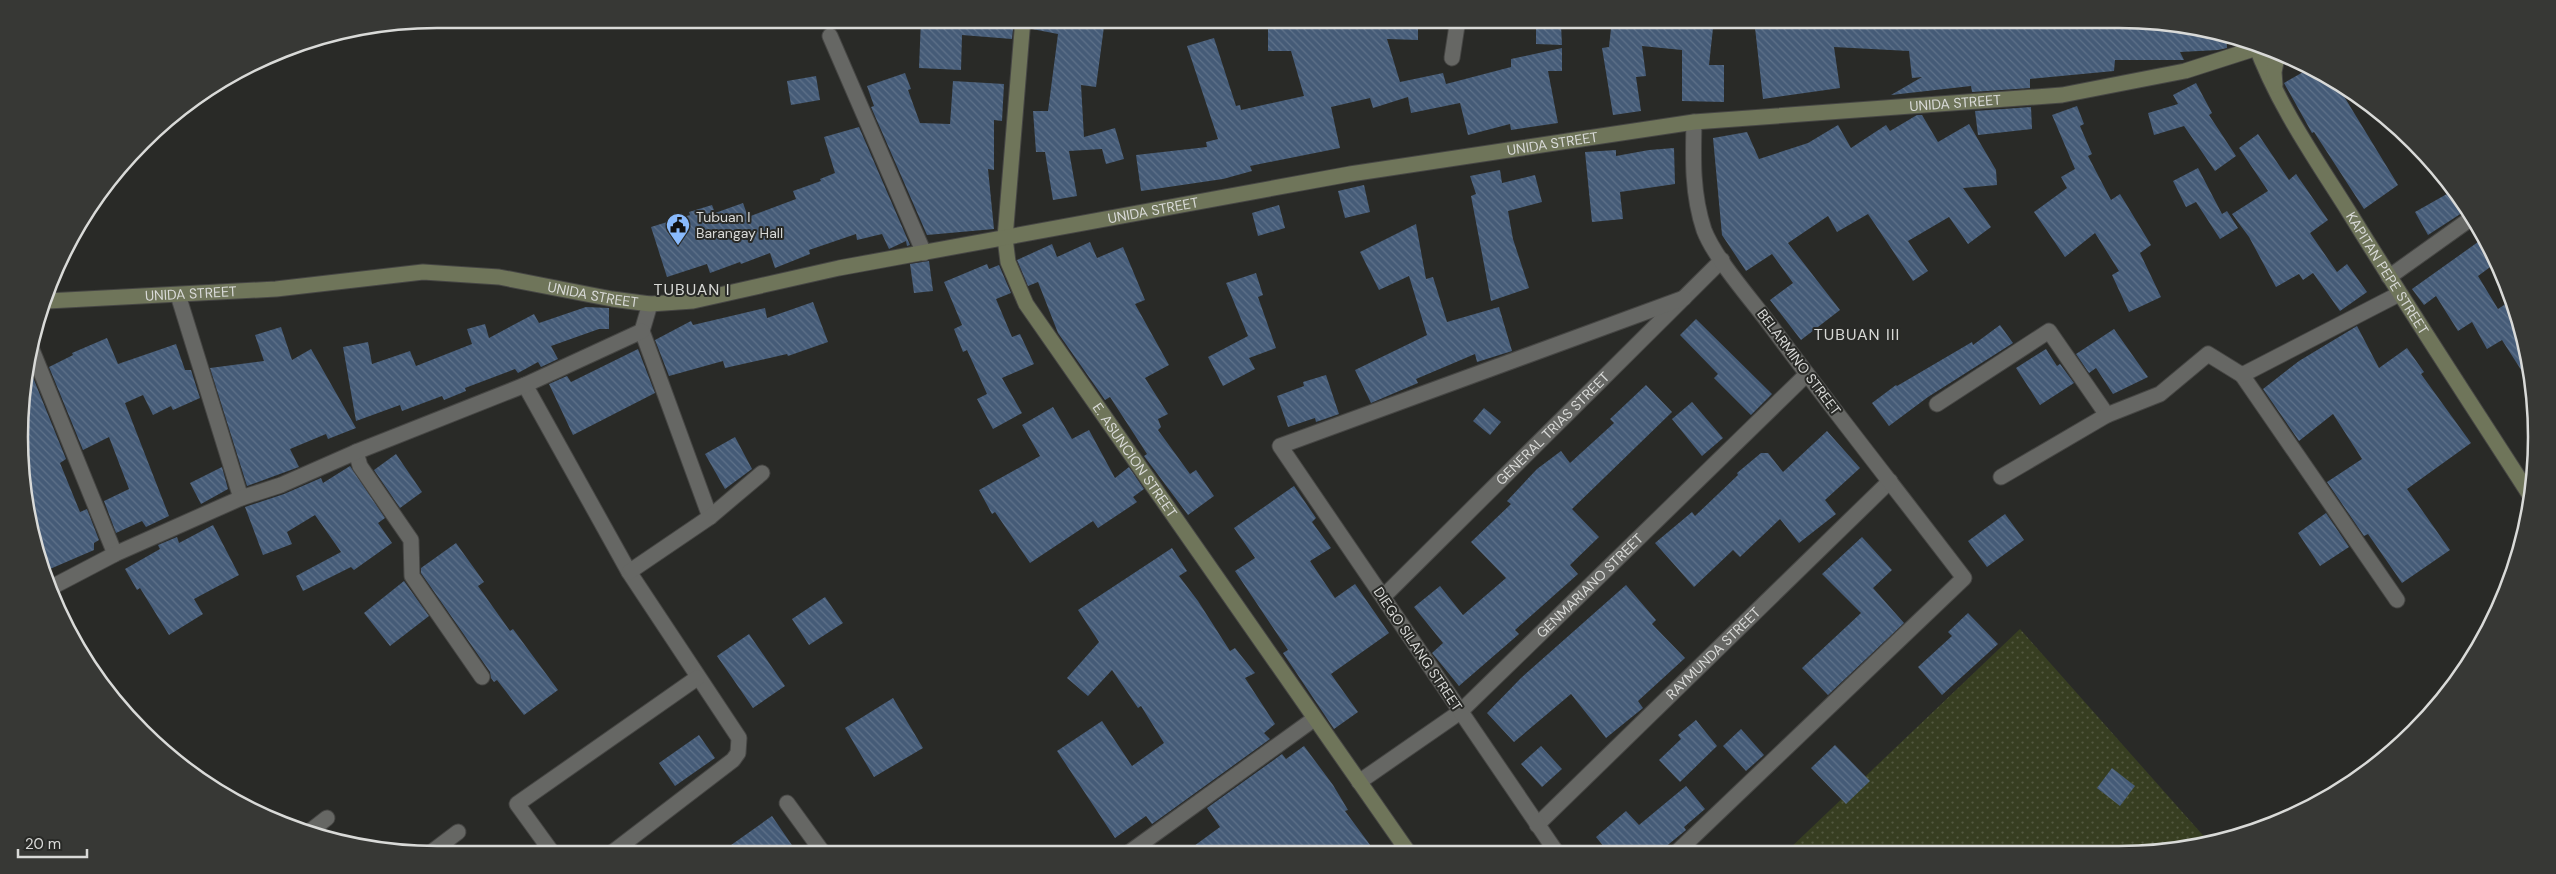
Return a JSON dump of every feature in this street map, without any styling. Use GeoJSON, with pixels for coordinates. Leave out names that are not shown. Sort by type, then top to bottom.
{"type":"FeatureCollection","features":[{"type":"Feature","properties":{"kind":"street","name":"E. ASUNCION STREET"},"geometry":{"type":"LineString","coordinates":[[1022,28],[1006,238],[1008,262],[1026,304],[1403,846]]}},
{"type":"Feature","properties":{"kind":"street"},"geometry":{"type":"LineString","coordinates":[[1452,58],[1457,28]]}},
{"type":"Feature","properties":{"kind":"street"},"geometry":{"type":"LineString","coordinates":[[830,36],[924,253]]}},
{"type":"Feature","properties":{"kind":"street","name":"UNIDA STREET"},"geometry":{"type":"LineString","coordinates":[[51,301],[276,289],[423,272],[499,277],[612,299],[650,304],[693,300],[839,268],[1350,174],[1694,122],[2062,95],[2185,72],[2250,49]]}},
{"type":"Feature","properties":{"kind":"street","name":"KAPITAN PEPE STREET"},"geometry":{"type":"LineString","coordinates":[[2261,53],[2276,91],[2399,294],[2525,487]]}},
{"type":"Feature","properties":{"kind":"street"},"geometry":{"type":"LineString","coordinates":[[2276,91],[2274,72],[2277,59]]}},
{"type":"Feature","properties":{"kind":"street","name":"BELARMINO STREET"},"geometry":{"type":"LineString","coordinates":[[1683,846],[1964,578],[1807,374],[1722,260],[1705,232],[1696,204],[1693,177],[1694,122]]}},
{"type":"Feature","properties":{"kind":"street"},"geometry":{"type":"LineString","coordinates":[[2389,277],[2467,221]]}},
{"type":"Feature","properties":{"kind":"street","name":"GENERAL TRIAS STREET"},"geometry":{"type":"LineString","coordinates":[[1383,597],[1722,260]]}},
{"type":"Feature","properties":{"kind":"street"},"geometry":{"type":"LineString","coordinates":[[2242,375],[2399,294]]}},
{"type":"Feature","properties":{"kind":"street"},"geometry":{"type":"LineString","coordinates":[[178,295],[241,498]]}},
{"type":"Feature","properties":{"kind":"street","name":"DIEGO SILANG STREET"},"geometry":{"type":"LineString","coordinates":[[1552,846],[1280,446],[1684,298]]}},
{"type":"Feature","properties":{"kind":"street"},"geometry":{"type":"LineString","coordinates":[[650,304],[642,331],[710,517]]}},
{"type":"Feature","properties":{"kind":"street"},"geometry":{"type":"LineString","coordinates":[[55,585],[115,554],[241,498],[282,485],[356,452],[525,385],[642,331]]}},
{"type":"Feature","properties":{"kind":"street"},"geometry":{"type":"LineString","coordinates":[[1937,404],[2049,331],[2107,416]]}},
{"type":"Feature","properties":{"kind":"street"},"geometry":{"type":"LineString","coordinates":[[2001,477],[2107,416],[2160,394],[2208,354],[2242,375],[2397,600]]}},
{"type":"Feature","properties":{"kind":"street"},"geometry":{"type":"LineString","coordinates":[[35,357],[115,554]]}},
{"type":"Feature","properties":{"kind":"street","name":"GENMARIANO STREET"},"geometry":{"type":"LineString","coordinates":[[1359,782],[1460,712],[1807,374]]}},
{"type":"Feature","properties":{"kind":"street"},"geometry":{"type":"LineString","coordinates":[[525,385],[629,572],[697,678],[739,738],[738,753],[733,760],[621,846]]}},
{"type":"Feature","properties":{"kind":"street"},"geometry":{"type":"LineString","coordinates":[[356,452],[360,466],[411,540],[412,576],[482,677]]}},
{"type":"Feature","properties":{"kind":"street"},"geometry":{"type":"LineString","coordinates":[[629,572],[710,517],[762,473]]}},
{"type":"Feature","properties":{"kind":"street","name":"RAYMUNDA STREET"},"geometry":{"type":"LineString","coordinates":[[1537,824],[1890,481]]}},
{"type":"Feature","properties":{"kind":"street"},"geometry":{"type":"LineString","coordinates":[[547,846],[517,804],[697,678]]}},
{"type":"Feature","properties":{"kind":"street"},"geometry":{"type":"LineString","coordinates":[[1138,846],[1314,719]]}},
{"type":"Feature","properties":{"kind":"street"},"geometry":{"type":"LineString","coordinates":[[787,803],[818,846]]}},
{"type":"Feature","properties":{"kind":"street"},"geometry":{"type":"LineString","coordinates":[[314,828],[327,818]]}},
{"type":"Feature","properties":{"kind":"street"},"geometry":{"type":"LineString","coordinates":[[443,846],[458,832]]}},
{"type":"Feature","properties":{"kind":"green space"},"geometry":{"type":"Polygon","coordinates":[[[2020,629],[2205,838],[2146,846],[1792,846],[2020,629]]]}},
{"type":"Feature","properties":{"kind":"building"},"geometry":{"type":"Polygon","coordinates":[[[921,28],[1013,28],[1012,39],[962,35],[961,70],[919,68],[921,28]]]}},
{"type":"Feature","properties":{"kind":"building"},"geometry":{"type":"Polygon","coordinates":[[[1104,28],[1096,87],[1081,85],[1084,137],[1115,128],[1124,159],[1106,164],[1102,149],[1069,151],[1077,196],[1053,200],[1045,152],[1036,152],[1033,111],[1048,111],[1058,34],[1032,29],[1104,28]]]}},
{"type":"Feature","properties":{"kind":"building"},"geometry":{"type":"Polygon","coordinates":[[[1418,28],[1418,40],[1387,39],[1400,82],[1443,73],[1446,84],[1511,67],[1511,59],[1562,48],[1562,71],[1548,71],[1558,123],[1511,130],[1510,124],[1468,135],[1460,103],[1411,113],[1408,97],[1373,108],[1370,98],[1331,107],[1340,148],[1250,166],[1252,171],[1223,179],[1141,191],[1136,155],[1207,147],[1206,142],[1218,139],[1187,46],[1214,38],[1236,106],[1240,105],[1241,110],[1304,96],[1291,51],[1268,51],[1268,29],[1418,28]]]}},
{"type":"Feature","properties":{"kind":"building"},"geometry":{"type":"Polygon","coordinates":[[[1536,28],[1561,28],[1562,45],[1536,44],[1536,28]]]}},
{"type":"Feature","properties":{"kind":"building"},"geometry":{"type":"Polygon","coordinates":[[[1611,28],[1713,28],[1709,65],[1724,65],[1724,102],[1682,101],[1682,50],[1642,46],[1646,76],[1636,77],[1641,111],[1613,115],[1602,48],[1609,47],[1611,28]]]}},
{"type":"Feature","properties":{"kind":"building"},"geometry":{"type":"Polygon","coordinates":[[[1755,28],[2146,28],[2199,35],[2227,41],[2227,48],[2180,52],[2184,60],[2115,60],[2114,71],[2030,79],[2030,88],[1972,92],[1971,86],[1891,95],[1922,77],[1912,78],[1909,51],[1834,47],[1840,88],[1763,99],[1755,28]]]}},
{"type":"Feature","properties":{"kind":"building"},"geometry":{"type":"Polygon","coordinates":[[[2304,72],[2343,94],[2398,185],[2364,209],[2314,132],[2312,133],[2284,83],[2304,72]]]}},
{"type":"Feature","properties":{"kind":"building"},"geometry":{"type":"Polygon","coordinates":[[[905,73],[911,89],[908,90],[920,123],[950,124],[953,81],[1004,84],[1002,121],[994,120],[994,170],[988,169],[994,229],[927,235],[871,107],[874,106],[867,86],[905,73]]]}},
{"type":"Feature","properties":{"kind":"building"},"geometry":{"type":"Polygon","coordinates":[[[816,76],[820,100],[791,105],[787,81],[816,76]]]}},
{"type":"Feature","properties":{"kind":"building"},"geometry":{"type":"Polygon","coordinates":[[[2196,83],[2212,113],[2209,115],[2236,156],[2215,171],[2184,126],[2154,135],[2148,113],[2178,104],[2173,95],[2196,83]]]}},
{"type":"Feature","properties":{"kind":"building"},"geometry":{"type":"Polygon","coordinates":[[[2077,106],[2084,124],[2080,126],[2092,154],[2088,156],[2111,200],[2120,194],[2151,245],[2140,253],[2161,297],[2129,312],[2112,275],[2119,271],[2095,233],[2065,257],[2034,212],[2067,188],[2061,177],[2075,169],[2052,115],[2077,106]]]}},
{"type":"Feature","properties":{"kind":"building"},"geometry":{"type":"Polygon","coordinates":[[[2031,107],[2032,129],[1978,135],[1975,111],[2031,107]]]}},
{"type":"Feature","properties":{"kind":"building"},"geometry":{"type":"Polygon","coordinates":[[[1917,115],[1922,115],[1938,142],[1969,124],[1996,170],[1997,185],[1963,188],[1991,227],[1968,244],[1949,217],[1908,241],[1928,271],[1913,281],[1868,214],[1837,232],[1828,216],[1788,243],[1840,310],[1801,340],[1770,300],[1793,283],[1772,254],[1746,271],[1722,235],[1713,138],[1747,132],[1759,159],[1808,143],[1838,125],[1851,148],[1886,125],[1890,131],[1917,115]]]}},
{"type":"Feature","properties":{"kind":"building"},"geometry":{"type":"Polygon","coordinates":[[[859,127],[910,245],[907,246],[906,241],[889,249],[882,234],[857,240],[856,234],[809,250],[810,254],[775,268],[770,253],[710,273],[707,264],[667,277],[651,227],[690,215],[689,212],[712,205],[715,213],[743,203],[748,217],[796,199],[793,191],[821,181],[820,179],[835,173],[824,137],[859,127]]]}},
{"type":"Feature","properties":{"kind":"building"},"geometry":{"type":"Polygon","coordinates":[[[2258,134],[2289,180],[2296,174],[2328,220],[2310,233],[2337,272],[2347,264],[2367,292],[2340,311],[2313,273],[2303,280],[2299,274],[2276,287],[2249,237],[2232,214],[2268,191],[2239,148],[2258,134]]]}},
{"type":"Feature","properties":{"kind":"building"},"geometry":{"type":"Polygon","coordinates":[[[1674,148],[1675,184],[1620,192],[1623,219],[1592,222],[1585,152],[1616,150],[1616,156],[1674,148]]]}},
{"type":"Feature","properties":{"kind":"building"},"geometry":{"type":"Polygon","coordinates":[[[2198,168],[2222,214],[2227,211],[2238,228],[2220,239],[2196,202],[2186,207],[2173,181],[2198,168]]]}},
{"type":"Feature","properties":{"kind":"building"},"geometry":{"type":"Polygon","coordinates":[[[1500,170],[1502,183],[1535,175],[1542,202],[1508,211],[1513,239],[1529,288],[1491,301],[1471,196],[1476,194],[1470,176],[1500,170]]]}},
{"type":"Feature","properties":{"kind":"building"},"geometry":{"type":"Polygon","coordinates":[[[1364,185],[1370,212],[1345,218],[1338,191],[1364,185]]]}},
{"type":"Feature","properties":{"kind":"building"},"geometry":{"type":"Polygon","coordinates":[[[2448,193],[2462,213],[2428,235],[2415,212],[2448,193]]]}},
{"type":"Feature","properties":{"kind":"building"},"geometry":{"type":"Polygon","coordinates":[[[1279,205],[1285,228],[1258,236],[1252,213],[1279,205]]]}},
{"type":"Feature","properties":{"kind":"building"},"geometry":{"type":"Polygon","coordinates":[[[1416,224],[1426,279],[1433,277],[1447,322],[1499,307],[1512,351],[1477,362],[1475,354],[1416,379],[1418,383],[1371,403],[1355,370],[1427,335],[1409,276],[1379,290],[1360,252],[1416,224]]]}},
{"type":"Feature","properties":{"kind":"building"},"geometry":{"type":"Polygon","coordinates":[[[2479,241],[2491,267],[2478,276],[2498,309],[2506,303],[2515,331],[2523,374],[2502,340],[2487,349],[2472,322],[2458,331],[2436,296],[2424,305],[2412,289],[2479,241]]]}},
{"type":"Feature","properties":{"kind":"building"},"geometry":{"type":"Polygon","coordinates":[[[1090,242],[1097,258],[1123,247],[1145,300],[1135,304],[1169,365],[1145,378],[1168,414],[1158,419],[1161,427],[1158,430],[1190,474],[1196,470],[1214,496],[1188,515],[1144,456],[1147,454],[1110,397],[1105,400],[1058,333],[1038,282],[1028,286],[1017,260],[1052,244],[1057,257],[1090,242]]]}},
{"type":"Feature","properties":{"kind":"building"},"geometry":{"type":"Polygon","coordinates":[[[929,261],[933,291],[914,293],[910,264],[929,261]]]}},
{"type":"Feature","properties":{"kind":"building"},"geometry":{"type":"Polygon","coordinates":[[[987,264],[989,269],[999,265],[1011,293],[996,299],[1012,337],[1020,334],[1034,364],[1002,378],[1022,413],[993,429],[977,399],[987,394],[967,350],[963,352],[954,329],[962,325],[944,282],[987,264]]]}},
{"type":"Feature","properties":{"kind":"building"},"geometry":{"type":"Polygon","coordinates":[[[1256,273],[1263,295],[1258,297],[1276,348],[1249,358],[1255,369],[1223,386],[1208,357],[1248,336],[1226,283],[1256,273]]]}},
{"type":"Feature","properties":{"kind":"building"},"geometry":{"type":"Polygon","coordinates":[[[813,302],[828,342],[788,356],[787,354],[725,368],[723,361],[669,376],[655,340],[691,321],[693,325],[765,308],[767,318],[813,302]]]}},
{"type":"Feature","properties":{"kind":"building"},"geometry":{"type":"Polygon","coordinates":[[[586,307],[609,308],[609,329],[599,329],[551,346],[558,359],[541,367],[538,362],[518,373],[515,369],[465,388],[466,391],[444,400],[442,396],[402,411],[400,405],[356,421],[343,347],[368,342],[372,364],[410,351],[416,366],[472,344],[467,329],[485,324],[489,338],[534,314],[539,323],[586,307]]]}},
{"type":"Feature","properties":{"kind":"building"},"geometry":{"type":"Polygon","coordinates":[[[1696,319],[1772,394],[1751,415],[1714,378],[1718,374],[1680,335],[1696,319]]]}},
{"type":"Feature","properties":{"kind":"building"},"geometry":{"type":"Polygon","coordinates":[[[2000,325],[2013,343],[1928,397],[1889,426],[1872,403],[1896,385],[1972,342],[1973,345],[2000,325]]]}},
{"type":"Feature","properties":{"kind":"building"},"geometry":{"type":"Polygon","coordinates":[[[2357,326],[2379,368],[2407,348],[2424,372],[2421,374],[2471,443],[2407,489],[2450,550],[2402,583],[2368,534],[2364,536],[2327,482],[2362,459],[2333,414],[2299,441],[2263,389],[2299,361],[2357,326]]]}},
{"type":"Feature","properties":{"kind":"building"},"geometry":{"type":"Polygon","coordinates":[[[281,327],[292,360],[311,349],[356,428],[328,439],[326,434],[290,449],[299,467],[247,486],[210,368],[264,361],[255,335],[281,327]]]}},
{"type":"Feature","properties":{"kind":"building"},"geometry":{"type":"Polygon","coordinates":[[[2114,329],[2148,377],[2113,394],[2096,368],[2089,373],[2076,354],[2114,329]]]}},
{"type":"Feature","properties":{"kind":"building"},"geometry":{"type":"Polygon","coordinates":[[[107,338],[118,364],[176,344],[185,370],[191,370],[200,398],[173,410],[171,406],[153,415],[143,395],[125,403],[169,516],[146,527],[142,521],[116,533],[104,501],[129,489],[109,437],[83,450],[49,367],[73,355],[72,353],[107,338]]]}},
{"type":"Feature","properties":{"kind":"building"},"geometry":{"type":"Polygon","coordinates":[[[638,349],[655,393],[573,435],[549,384],[567,376],[571,382],[638,349]]]}},
{"type":"Feature","properties":{"kind":"building"},"geometry":{"type":"Polygon","coordinates":[[[2046,349],[2057,366],[2060,364],[2074,383],[2040,405],[2016,368],[2046,349]]]}},
{"type":"Feature","properties":{"kind":"building"},"geometry":{"type":"Polygon","coordinates":[[[1326,375],[1339,414],[1316,422],[1315,418],[1288,427],[1277,396],[1304,386],[1303,382],[1326,375]]]}},
{"type":"Feature","properties":{"kind":"building"},"geometry":{"type":"Polygon","coordinates":[[[32,376],[66,459],[60,463],[80,512],[87,509],[99,540],[94,543],[94,550],[50,569],[35,517],[28,464],[28,410],[32,376]]]}},
{"type":"Feature","properties":{"kind":"building"},"geometry":{"type":"Polygon","coordinates":[[[1646,385],[1672,412],[1572,509],[1599,537],[1570,565],[1578,574],[1515,630],[1519,634],[1459,686],[1432,653],[1443,643],[1414,607],[1440,586],[1463,615],[1506,578],[1471,542],[1511,504],[1507,501],[1537,469],[1561,451],[1570,463],[1614,423],[1610,419],[1646,385]]]}},
{"type":"Feature","properties":{"kind":"building"},"geometry":{"type":"Polygon","coordinates":[[[1692,402],[1723,438],[1702,456],[1672,419],[1692,402]]]}},
{"type":"Feature","properties":{"kind":"building"},"geometry":{"type":"Polygon","coordinates":[[[1053,407],[1072,439],[1089,430],[1115,478],[1129,467],[1144,489],[1133,497],[1137,502],[1098,528],[1093,521],[1030,563],[995,512],[992,514],[979,490],[1040,456],[1022,425],[1053,407]]]}},
{"type":"Feature","properties":{"kind":"building"},"geometry":{"type":"Polygon","coordinates":[[[1484,408],[1501,422],[1490,435],[1473,421],[1484,408]]]}},
{"type":"Feature","properties":{"kind":"building"},"geometry":{"type":"Polygon","coordinates":[[[1827,431],[1860,468],[1825,500],[1836,514],[1799,543],[1780,519],[1740,557],[1733,550],[1694,587],[1655,543],[1692,512],[1695,516],[1738,475],[1737,473],[1761,453],[1768,453],[1783,472],[1827,431]]]}},
{"type":"Feature","properties":{"kind":"building"},"geometry":{"type":"Polygon","coordinates":[[[735,437],[752,469],[725,489],[705,454],[735,437]]]}},
{"type":"Feature","properties":{"kind":"building"},"geometry":{"type":"Polygon","coordinates":[[[396,454],[422,492],[400,508],[374,470],[396,454]]]}},
{"type":"Feature","properties":{"kind":"building"},"geometry":{"type":"Polygon","coordinates":[[[350,466],[385,518],[378,523],[392,543],[354,570],[351,567],[303,591],[296,576],[341,552],[315,515],[287,532],[292,544],[263,555],[245,507],[284,494],[321,478],[323,483],[350,466]]]}},
{"type":"Feature","properties":{"kind":"building"},"geometry":{"type":"Polygon","coordinates":[[[222,467],[228,489],[201,504],[190,483],[222,467]]]}},
{"type":"Feature","properties":{"kind":"building"},"geometry":{"type":"Polygon","coordinates":[[[1294,486],[1316,518],[1312,522],[1331,548],[1310,561],[1335,598],[1355,584],[1389,633],[1331,674],[1358,712],[1334,729],[1283,653],[1288,650],[1235,571],[1255,558],[1234,528],[1294,486]]]}},
{"type":"Feature","properties":{"kind":"building"},"geometry":{"type":"Polygon","coordinates":[[[2326,513],[2349,547],[2320,566],[2298,533],[2326,513]]]}},
{"type":"Feature","properties":{"kind":"building"},"geometry":{"type":"Polygon","coordinates":[[[2005,514],[2024,540],[1987,567],[1968,541],[2005,514]]]}},
{"type":"Feature","properties":{"kind":"building"},"geometry":{"type":"Polygon","coordinates":[[[213,525],[239,575],[194,599],[203,614],[169,635],[140,588],[137,590],[125,569],[160,549],[158,545],[177,537],[179,543],[213,525]]]}},
{"type":"Feature","properties":{"kind":"building"},"geometry":{"type":"Polygon","coordinates":[[[1862,537],[1892,570],[1873,588],[1904,623],[1828,695],[1802,668],[1861,613],[1822,574],[1862,537]]]}},
{"type":"Feature","properties":{"kind":"building"},"geometry":{"type":"Polygon","coordinates":[[[456,543],[484,582],[478,586],[510,631],[513,629],[558,690],[524,715],[497,680],[494,682],[491,678],[490,672],[421,573],[421,568],[456,543]]]}},
{"type":"Feature","properties":{"kind":"building"},"geometry":{"type":"Polygon","coordinates":[[[1172,548],[1187,571],[1179,576],[1198,601],[1230,651],[1235,648],[1255,673],[1245,678],[1275,724],[1264,733],[1270,739],[1152,824],[1146,816],[1115,838],[1057,751],[1102,721],[1132,766],[1164,743],[1141,706],[1138,708],[1112,670],[1088,696],[1067,678],[1099,642],[1078,610],[1172,548]]]}},
{"type":"Feature","properties":{"kind":"building"},"geometry":{"type":"Polygon","coordinates":[[[404,581],[429,616],[390,646],[364,613],[404,581]]]}},
{"type":"Feature","properties":{"kind":"building"},"geometry":{"type":"Polygon","coordinates":[[[1626,585],[1656,620],[1652,624],[1685,658],[1638,701],[1643,708],[1606,738],[1571,694],[1514,742],[1487,713],[1521,678],[1626,585]]]}},
{"type":"Feature","properties":{"kind":"building"},"geometry":{"type":"Polygon","coordinates":[[[825,597],[843,623],[809,645],[792,619],[825,597]]]}},
{"type":"Feature","properties":{"kind":"building"},"geometry":{"type":"Polygon","coordinates":[[[1968,613],[1998,644],[1942,695],[1918,667],[1952,636],[1948,632],[1968,613]]]}},
{"type":"Feature","properties":{"kind":"building"},"geometry":{"type":"Polygon","coordinates":[[[749,634],[785,686],[753,708],[717,656],[749,634]]]}},
{"type":"Feature","properties":{"kind":"building"},"geometry":{"type":"Polygon","coordinates":[[[893,698],[923,748],[874,777],[845,728],[893,698]]]}},
{"type":"Feature","properties":{"kind":"building"},"geometry":{"type":"Polygon","coordinates":[[[1696,720],[1717,746],[1680,782],[1659,760],[1681,739],[1678,735],[1696,720]]]}},
{"type":"Feature","properties":{"kind":"building"},"geometry":{"type":"Polygon","coordinates":[[[1741,729],[1764,755],[1746,771],[1723,746],[1741,729]]]}},
{"type":"Feature","properties":{"kind":"building"},"geometry":{"type":"Polygon","coordinates":[[[699,735],[715,758],[675,786],[659,763],[699,735]]]}},
{"type":"Feature","properties":{"kind":"building"},"geometry":{"type":"Polygon","coordinates":[[[1835,745],[1870,781],[1846,804],[1811,768],[1835,745]]]}},
{"type":"Feature","properties":{"kind":"building"},"geometry":{"type":"Polygon","coordinates":[[[1304,746],[1333,785],[1348,810],[1345,811],[1371,846],[1194,846],[1220,827],[1207,808],[1282,754],[1286,759],[1304,746]]]}},
{"type":"Feature","properties":{"kind":"building"},"geometry":{"type":"Polygon","coordinates":[[[1541,746],[1562,769],[1542,787],[1521,764],[1541,746]]]}},
{"type":"Feature","properties":{"kind":"building"},"geometry":{"type":"Polygon","coordinates":[[[2112,768],[2135,786],[2120,806],[2097,788],[2112,768]]]}},
{"type":"Feature","properties":{"kind":"building"},"geometry":{"type":"Polygon","coordinates":[[[1686,786],[1705,809],[1684,827],[1686,830],[1667,846],[1603,846],[1596,837],[1626,811],[1639,825],[1686,786]]]}},
{"type":"Feature","properties":{"kind":"building"},"geometry":{"type":"Polygon","coordinates":[[[772,816],[793,846],[730,846],[772,816]]]}},
{"type":"Feature","properties":{"kind":"place","name":"Tubuan I Barangay Hall"},"geometry":{"type":"Point","coordinates":[678,246]}},
{"type":"Feature","properties":{"kind":"district","name":"TUBUAN I"},"geometry":{"type":"Point","coordinates":[692,289]}},
{"type":"Feature","properties":{"kind":"district","name":"TUBUAN III"},"geometry":{"type":"Point","coordinates":[1857,334]}}]}
